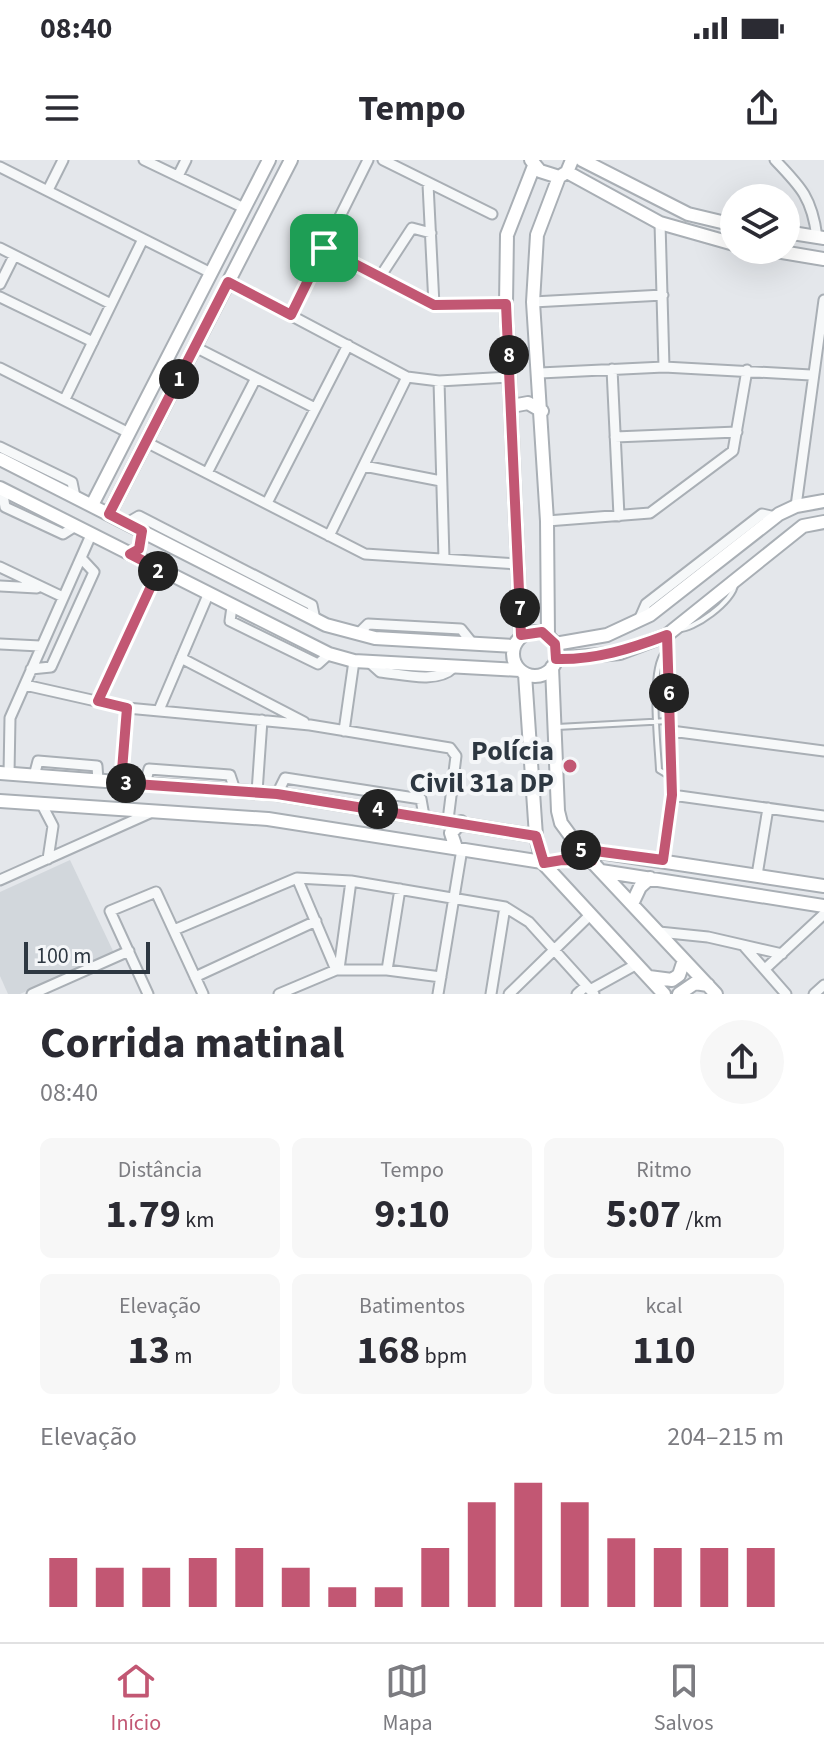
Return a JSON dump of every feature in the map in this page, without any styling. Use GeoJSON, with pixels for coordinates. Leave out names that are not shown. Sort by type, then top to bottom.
{"type":"FeatureCollection","features":[{"type":"Feature","properties":{"kind":"street"},"geometry":{"type":"LineString","coordinates":[[48,190],[63,160]]}},
{"type":"Feature","properties":{"kind":"street"},"geometry":{"type":"LineString","coordinates":[[144,160],[244,208]]}},
{"type":"Feature","properties":{"kind":"street"},"geometry":{"type":"LineString","coordinates":[[178,176],[186,160]]}},
{"type":"Feature","properties":{"kind":"street"},"geometry":{"type":"LineString","coordinates":[[92,505],[269,160]]}},
{"type":"Feature","properties":{"kind":"street"},"geometry":{"type":"LineString","coordinates":[[109,514],[291,160]]}},
{"type":"Feature","properties":{"kind":"street"},"geometry":{"type":"LineString","coordinates":[[291,315],[368,160]]}},
{"type":"Feature","properties":{"kind":"street"},"geometry":{"type":"LineString","coordinates":[[383,160],[492,214]]}},
{"type":"Feature","properties":{"kind":"street"},"geometry":{"type":"LineString","coordinates":[[582,160],[688,214],[720,222]]}},
{"type":"Feature","properties":{"kind":"street"},"geometry":{"type":"LineString","coordinates":[[775,160],[806,193],[814,211],[820,237],[800,234]]}},
{"type":"Feature","properties":{"kind":"street"},"geometry":{"type":"LineString","coordinates":[[664,994],[543,863],[536,836],[522,672],[513,659],[517,640],[517,564],[506,304],[507,235],[532,162],[566,169],[660,223],[720,240]]}},
{"type":"Feature","properties":{"kind":"street"},"geometry":{"type":"LineString","coordinates":[[0,167],[211,273]]}},
{"type":"Feature","properties":{"kind":"street"},"geometry":{"type":"LineString","coordinates":[[566,169],[537,235],[533,302],[540,373],[554,663],[553,734],[561,823],[580,849],[712,989]]}},
{"type":"Feature","properties":{"kind":"street"},"geometry":{"type":"LineString","coordinates":[[428,184],[434,305]]}},
{"type":"Feature","properties":{"kind":"street"},"geometry":{"type":"LineString","coordinates":[[660,223],[664,367]]}},
{"type":"Feature","properties":{"kind":"street"},"geometry":{"type":"LineString","coordinates":[[380,277],[412,228],[431,233]]}},
{"type":"Feature","properties":{"kind":"street"},"geometry":{"type":"LineString","coordinates":[[65,399],[143,239]]}},
{"type":"Feature","properties":{"kind":"street"},"geometry":{"type":"LineString","coordinates":[[0,248],[111,304]]}},
{"type":"Feature","properties":{"kind":"street"},"geometry":{"type":"LineString","coordinates":[[324,248],[434,305],[506,304]]}},
{"type":"Feature","properties":{"kind":"street"},"geometry":{"type":"LineString","coordinates":[[800,255],[824,259]]}},
{"type":"Feature","properties":{"kind":"street"},"geometry":{"type":"LineString","coordinates":[[0,284],[14,256]]}},
{"type":"Feature","properties":{"kind":"street"},"geometry":{"type":"LineString","coordinates":[[228,282],[407,377],[439,381],[510,377]]}},
{"type":"Feature","properties":{"kind":"street"},"geometry":{"type":"LineString","coordinates":[[533,302],[663,295]]}},
{"type":"Feature","properties":{"kind":"street"},"geometry":{"type":"LineString","coordinates":[[0,297],[93,342]]}},
{"type":"Feature","properties":{"kind":"street"},"geometry":{"type":"LineString","coordinates":[[796,506],[811,375],[824,300]]}},
{"type":"Feature","properties":{"kind":"street"},"geometry":{"type":"LineString","coordinates":[[267,503],[348,345]]}},
{"type":"Feature","properties":{"kind":"street"},"geometry":{"type":"LineString","coordinates":[[195,347],[315,408]]}},
{"type":"Feature","properties":{"kind":"street"},"geometry":{"type":"LineString","coordinates":[[540,373],[664,367],[811,375]]}},
{"type":"Feature","properties":{"kind":"street"},"geometry":{"type":"LineString","coordinates":[[0,368],[129,433]]}},
{"type":"Feature","properties":{"kind":"street"},"geometry":{"type":"LineString","coordinates":[[612,369],[619,516]]}},
{"type":"Feature","properties":{"kind":"street"},"geometry":{"type":"LineString","coordinates":[[547,521],[650,513],[733,451],[747,370]]}},
{"type":"Feature","properties":{"kind":"street"},"geometry":{"type":"LineString","coordinates":[[329,536],[407,377]]}},
{"type":"Feature","properties":{"kind":"street"},"geometry":{"type":"LineString","coordinates":[[207,473],[256,378]]}},
{"type":"Feature","properties":{"kind":"street"},"geometry":{"type":"LineString","coordinates":[[439,381],[444,559]]}},
{"type":"Feature","properties":{"kind":"street"},"geometry":{"type":"LineString","coordinates":[[512,406],[528,403],[542,411]]}},
{"type":"Feature","properties":{"kind":"street"},"geometry":{"type":"LineString","coordinates":[[615,437],[737,432]]}},
{"type":"Feature","properties":{"kind":"street"},"geometry":{"type":"LineString","coordinates":[[146,442],[365,554],[517,564]]}},
{"type":"Feature","properties":{"kind":"street"},"geometry":{"type":"LineString","coordinates":[[0,447],[72,482],[75,497]]}},
{"type":"Feature","properties":{"kind":"street"},"geometry":{"type":"LineString","coordinates":[[0,459],[315,620],[358,634],[473,644],[517,640],[535,631],[551,640],[607,635],[639,620],[775,517],[796,506],[824,501]]}},
{"type":"Feature","properties":{"kind":"street"},"geometry":{"type":"LineString","coordinates":[[364,466],[441,481]]}},
{"type":"Feature","properties":{"kind":"street"},"geometry":{"type":"LineString","coordinates":[[1,488],[329,654],[370,663],[540,675],[554,663],[620,653],[671,632],[803,526],[824,522]]}},
{"type":"Feature","properties":{"kind":"street"},"geometry":{"type":"LineString","coordinates":[[1,488],[5,507],[63,534],[74,527]]}},
{"type":"Feature","properties":{"kind":"street"},"geometry":{"type":"LineString","coordinates":[[44,511],[47,494],[61,490]]}},
{"type":"Feature","properties":{"kind":"street"},"geometry":{"type":"LineString","coordinates":[[127,523],[139,516],[312,605],[315,620]]}},
{"type":"Feature","properties":{"kind":"street"},"geometry":{"type":"LineString","coordinates":[[130,554],[139,549],[142,531]]}},
{"type":"Feature","properties":{"kind":"street"},"geometry":{"type":"LineString","coordinates":[[91,535],[25,685],[5,718],[4,774],[277,794],[536,836]]}},
{"type":"Feature","properties":{"kind":"street"},"geometry":{"type":"LineString","coordinates":[[31,669],[51,667],[94,572],[81,558]]}},
{"type":"Feature","properties":{"kind":"street"},"geometry":{"type":"LineString","coordinates":[[0,567],[63,597]]}},
{"type":"Feature","properties":{"kind":"street"},"geometry":{"type":"LineString","coordinates":[[98,701],[159,569]]}},
{"type":"Feature","properties":{"kind":"street"},"geometry":{"type":"LineString","coordinates":[[0,586],[39,588]]}},
{"type":"Feature","properties":{"kind":"street"},"geometry":{"type":"LineString","coordinates":[[159,710],[208,595]]}},
{"type":"Feature","properties":{"kind":"street"},"geometry":{"type":"LineString","coordinates":[[663,860],[672,795],[667,649],[671,632]]}},
{"type":"Feature","properties":{"kind":"street"},"geometry":{"type":"LineString","coordinates":[[0,644],[40,646]]}},
{"type":"Feature","properties":{"kind":"street"},"geometry":{"type":"LineString","coordinates":[[181,658],[310,725]]}},
{"type":"Feature","properties":{"kind":"street"},"geometry":{"type":"LineString","coordinates":[[344,731],[354,661]]}},
{"type":"Feature","properties":{"kind":"street"},"geometry":{"type":"LineString","coordinates":[[25,685],[127,708],[310,725],[450,748],[456,756],[451,833],[459,849],[438,994]]}},
{"type":"Feature","properties":{"kind":"street"},"geometry":{"type":"LineString","coordinates":[[121,783],[127,708]]}},
{"type":"Feature","properties":{"kind":"street"},"geometry":{"type":"LineString","coordinates":[[257,792],[262,720]]}},
{"type":"Feature","properties":{"kind":"street"},"geometry":{"type":"LineString","coordinates":[[671,726],[824,751]]}},
{"type":"Feature","properties":{"kind":"street"},"geometry":{"type":"LineString","coordinates":[[529,744],[538,737],[553,734]]}},
{"type":"Feature","properties":{"kind":"street"},"geometry":{"type":"LineString","coordinates":[[672,795],[824,816]]}},
{"type":"Feature","properties":{"kind":"street"},"geometry":{"type":"LineString","coordinates":[[0,801],[268,819],[543,863]]}},
{"type":"Feature","properties":{"kind":"street"},"geometry":{"type":"LineString","coordinates":[[41,803],[53,826],[48,859]]}},
{"type":"Feature","properties":{"kind":"street"},"geometry":{"type":"LineString","coordinates":[[757,875],[768,808]]}},
{"type":"Feature","properties":{"kind":"street"},"geometry":{"type":"LineString","coordinates":[[1,877],[155,812]]}},
{"type":"Feature","properties":{"kind":"street"},"geometry":{"type":"LineString","coordinates":[[580,849],[824,886]]}},
{"type":"Feature","properties":{"kind":"street"},"geometry":{"type":"LineString","coordinates":[[596,866],[650,878],[824,906]]}},
{"type":"Feature","properties":{"kind":"street"},"geometry":{"type":"LineString","coordinates":[[297,878],[338,970]]}},
{"type":"Feature","properties":{"kind":"street"},"geometry":{"type":"LineString","coordinates":[[174,930],[297,878],[351,881],[505,907],[529,922],[590,990]]}},
{"type":"Feature","properties":{"kind":"street"},"geometry":{"type":"LineString","coordinates":[[632,904],[640,887],[650,878]]}},
{"type":"Feature","properties":{"kind":"street"},"geometry":{"type":"LineString","coordinates":[[338,970],[351,881]]}},
{"type":"Feature","properties":{"kind":"street"},"geometry":{"type":"LineString","coordinates":[[387,970],[400,889]]}},
{"type":"Feature","properties":{"kind":"street"},"geometry":{"type":"LineString","coordinates":[[148,994],[110,911],[156,892],[203,994]]}},
{"type":"Feature","properties":{"kind":"street"},"geometry":{"type":"LineString","coordinates":[[491,994],[505,907]]}},
{"type":"Feature","properties":{"kind":"street"},"geometry":{"type":"LineString","coordinates":[[509,994],[553,948],[579,930],[591,914]]}},
{"type":"Feature","properties":{"kind":"street"},"geometry":{"type":"LineString","coordinates":[[765,969],[824,914]]}},
{"type":"Feature","properties":{"kind":"street"},"geometry":{"type":"LineString","coordinates":[[195,977],[316,921]]}},
{"type":"Feature","properties":{"kind":"street"},"geometry":{"type":"LineString","coordinates":[[659,932],[742,944],[782,954]]}},
{"type":"Feature","properties":{"kind":"street"},"geometry":{"type":"LineString","coordinates":[[742,944],[786,994]]}},
{"type":"Feature","properties":{"kind":"street"},"geometry":{"type":"LineString","coordinates":[[32,994],[129,951]]}},
{"type":"Feature","properties":{"kind":"street"},"geometry":{"type":"LineString","coordinates":[[649,977],[672,980],[679,975],[684,960]]}},
{"type":"Feature","properties":{"kind":"street"},"geometry":{"type":"LineString","coordinates":[[577,994],[637,964]]}},
{"type":"Feature","properties":{"kind":"street"},"geometry":{"type":"LineString","coordinates":[[279,994],[338,970],[387,970],[441,977]]}},
{"type":"Feature","properties":{"kind":"street"},"geometry":{"type":"LineString","coordinates":[[679,994],[695,983],[712,989]]}},
{"type":"Feature","properties":{"kind":"street"},"geometry":{"type":"LineString","coordinates":[[814,994],[824,985]]}},
{"type":"Feature","properties":{"kind":"lane"},"geometry":{"type":"LineString","coordinates":[[667,649],[658,665],[657,721],[659,770],[671,777]]}},
{"type":"Feature","properties":{"kind":"lane"},"geometry":{"type":"LineString","coordinates":[[553,734],[657,721],[671,726]]}},
{"type":"Feature","properties":{"kind":"path"},"geometry":{"type":"LineString","coordinates":[[543,863],[562,860],[596,866]]}},
{"type":"Feature","properties":{"kind":"shaded area"},"geometry":{"type":"Polygon","coordinates":[[[70,860],[114,953],[20,994],[8,994],[0,976],[0,892],[70,860]]]}},
{"type":"Feature","properties":{"kind":"place","name":"Polícia Civil 31a DP"},"geometry":{"type":"Point","coordinates":[570,766]}},
{"type":"Feature","properties":{"kind":"route"},"geometry":{"type":"LineString","coordinates":[[324,248],[434,305],[506,304],[521,635],[542,632],[555,644],[556,659],[570,660],[620,653],[667,635],[672,795],[663,860],[580,849],[592,861],[575,859],[544,863],[536,836],[277,794],[121,783],[127,708],[98,701],[159,569],[130,554],[139,549],[142,531],[109,514],[228,282],[291,315],[324,248]]}}]}
